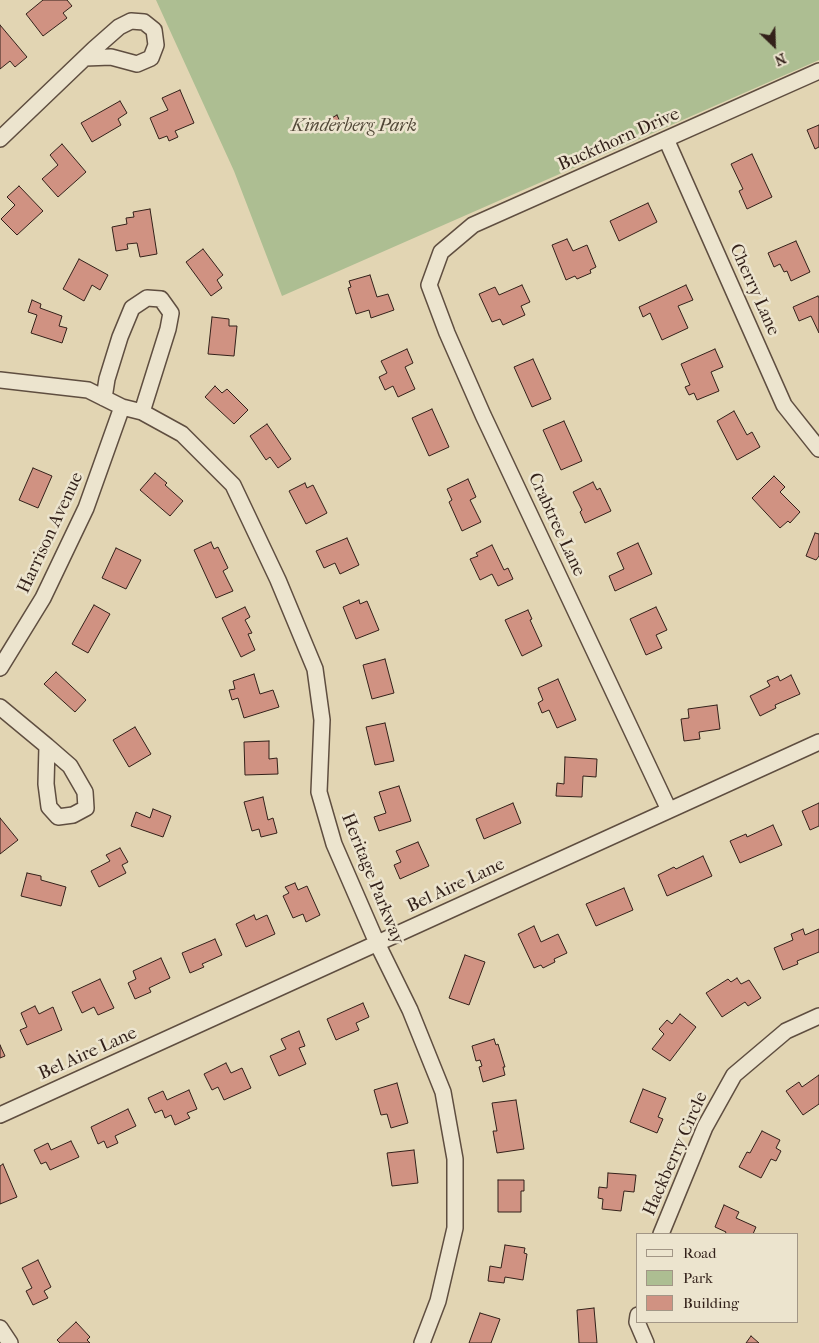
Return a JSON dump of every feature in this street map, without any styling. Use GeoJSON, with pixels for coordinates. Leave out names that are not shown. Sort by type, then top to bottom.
{"type":"FeatureCollection","features":[{"type":"Feature","properties":{"kind":"street"},"geometry":{"type":"LineString","coordinates":[[0,138],[85,58]]}},
{"type":"Feature","properties":{"kind":"street","name":"Buckthorn Drive"},"geometry":{"type":"LineString","coordinates":[[441,252],[473,225],[819,71]]}},
{"type":"Feature","properties":{"kind":"street","name":"Cherry Lane"},"geometry":{"type":"LineString","coordinates":[[666,139],[784,405],[819,449]]}},
{"type":"Feature","properties":{"kind":"street","name":"Crabtree Lane"},"geometry":{"type":"LineString","coordinates":[[441,252],[429,285],[447,333],[483,415],[669,810]]}},
{"type":"Feature","properties":{"kind":"street"},"geometry":{"type":"LineString","coordinates":[[104,398],[109,371],[132,308],[147,298],[161,299],[170,313],[168,329],[142,412]]}},
{"type":"Feature","properties":{"kind":"street","name":"Heritage Parkway"},"geometry":{"type":"LineString","coordinates":[[0,380],[88,390],[122,407],[142,412],[182,434],[233,485],[278,580],[315,669],[322,720],[319,792],[334,844],[377,943],[410,1010],[443,1092],[455,1159],[455,1228],[438,1300],[422,1343]]}},
{"type":"Feature","properties":{"kind":"street","name":"Harrison Avenue"},"geometry":{"type":"LineString","coordinates":[[0,668],[43,598],[86,508],[122,407]]}},
{"type":"Feature","properties":{"kind":"street"},"geometry":{"type":"LineString","coordinates":[[0,707],[46,746]]}},
{"type":"Feature","properties":{"kind":"street","name":"Bel Aire Lane"},"geometry":{"type":"LineString","coordinates":[[0,1114],[819,742]]}},
{"type":"Feature","properties":{"kind":"street","name":"Hackberry Circle"},"geometry":{"type":"LineString","coordinates":[[661,1233],[705,1127],[734,1075],[786,1032],[819,1016]]}},
{"type":"Feature","properties":{"kind":"street"},"geometry":{"type":"LineString","coordinates":[[636,1323],[646,1343]]}},
{"type":"Feature","properties":{"kind":"street"},"geometry":{"type":"LineString","coordinates":[[0,1328],[10,1343]]}},
{"type":"Feature","properties":{"kind":"green space","name":"Kinderberg Park"},"geometry":{"type":"Polygon","coordinates":[[[156,0],[819,0],[819,60],[282,296],[234,171],[156,0]]]}},
{"type":"Feature","properties":{"kind":"building"},"geometry":{"type":"Polygon","coordinates":[[[43,0],[67,0],[72,6],[63,13],[67,18],[43,36],[26,14],[43,0]]]}},
{"type":"Feature","properties":{"kind":"building"},"geometry":{"type":"Polygon","coordinates":[[[0,25],[27,57],[15,67],[10,61],[0,69],[0,25]]]}},
{"type":"Feature","properties":{"kind":"building"},"geometry":{"type":"Polygon","coordinates":[[[180,90],[194,123],[175,131],[178,137],[169,141],[167,136],[159,139],[150,118],[168,110],[162,98],[180,90]]]}},
{"type":"Feature","properties":{"kind":"building"},"geometry":{"type":"Polygon","coordinates":[[[120,101],[127,113],[118,119],[121,125],[92,142],[81,123],[120,101]]]}},
{"type":"Feature","properties":{"kind":"building"},"geometry":{"type":"Polygon","coordinates":[[[337,115],[341,124],[334,127],[330,119],[337,115]]]}},
{"type":"Feature","properties":{"kind":"building"},"geometry":{"type":"Polygon","coordinates":[[[819,125],[819,147],[815,149],[807,130],[819,125]]]}},
{"type":"Feature","properties":{"kind":"building"},"geometry":{"type":"Polygon","coordinates":[[[62,144],[86,172],[58,197],[42,179],[58,165],[50,155],[62,144]]]}},
{"type":"Feature","properties":{"kind":"building"},"geometry":{"type":"Polygon","coordinates":[[[752,154],[772,197],[747,209],[739,191],[743,189],[731,164],[752,154]]]}},
{"type":"Feature","properties":{"kind":"building"},"geometry":{"type":"Polygon","coordinates":[[[19,186],[43,211],[17,235],[1,219],[15,205],[7,197],[19,186]]]}},
{"type":"Feature","properties":{"kind":"building"},"geometry":{"type":"Polygon","coordinates":[[[648,203],[657,222],[619,241],[610,221],[648,203]]]}},
{"type":"Feature","properties":{"kind":"building"},"geometry":{"type":"Polygon","coordinates":[[[150,209],[157,254],[140,257],[137,243],[127,244],[128,249],[116,251],[112,227],[127,224],[126,218],[134,217],[133,212],[150,209]]]}},
{"type":"Feature","properties":{"kind":"building"},"geometry":{"type":"Polygon","coordinates":[[[567,239],[573,251],[587,245],[596,267],[590,270],[591,273],[577,279],[575,276],[566,280],[552,245],[567,239]]]}},
{"type":"Feature","properties":{"kind":"building"},"geometry":{"type":"Polygon","coordinates":[[[796,241],[810,272],[791,281],[787,271],[784,272],[780,264],[774,267],[768,253],[796,241]]]}},
{"type":"Feature","properties":{"kind":"building"},"geometry":{"type":"Polygon","coordinates":[[[203,249],[223,275],[217,280],[222,288],[211,296],[186,262],[203,249]]]}},
{"type":"Feature","properties":{"kind":"building"},"geometry":{"type":"Polygon","coordinates":[[[79,259],[108,275],[100,290],[92,285],[84,301],[63,289],[79,259]]]}},
{"type":"Feature","properties":{"kind":"building"},"geometry":{"type":"Polygon","coordinates":[[[370,275],[377,297],[388,294],[394,310],[371,318],[369,310],[356,314],[348,288],[351,287],[349,281],[370,275]]]}},
{"type":"Feature","properties":{"kind":"building"},"geometry":{"type":"Polygon","coordinates":[[[522,285],[530,302],[521,306],[525,315],[503,325],[500,319],[492,322],[479,294],[495,287],[499,295],[522,285]]]}},
{"type":"Feature","properties":{"kind":"building"},"geometry":{"type":"Polygon","coordinates":[[[686,285],[693,300],[678,306],[688,328],[662,340],[650,313],[643,317],[639,307],[686,285]]]}},
{"type":"Feature","properties":{"kind":"building"},"geometry":{"type":"Polygon","coordinates":[[[818,296],[819,333],[811,316],[799,321],[793,307],[818,296]]]}},
{"type":"Feature","properties":{"kind":"building"},"geometry":{"type":"Polygon","coordinates":[[[32,300],[41,304],[40,308],[62,316],[59,326],[67,328],[62,343],[31,333],[37,315],[28,312],[32,300]]]}},
{"type":"Feature","properties":{"kind":"building"},"geometry":{"type":"Polygon","coordinates":[[[212,317],[229,319],[229,326],[237,326],[234,356],[208,354],[212,317]]]}},
{"type":"Feature","properties":{"kind":"building"},"geometry":{"type":"Polygon","coordinates":[[[407,349],[413,363],[405,367],[415,389],[398,397],[393,386],[385,390],[379,377],[387,373],[381,361],[407,349]]]}},
{"type":"Feature","properties":{"kind":"building"},"geometry":{"type":"Polygon","coordinates":[[[715,349],[723,367],[711,372],[719,391],[697,400],[694,393],[689,395],[685,387],[690,385],[681,364],[715,349]]]}},
{"type":"Feature","properties":{"kind":"building"},"geometry":{"type":"Polygon","coordinates":[[[533,359],[551,399],[532,407],[514,367],[533,359]]]}},
{"type":"Feature","properties":{"kind":"building"},"geometry":{"type":"Polygon","coordinates":[[[215,386],[222,393],[227,389],[248,410],[234,424],[205,397],[215,386]]]}},
{"type":"Feature","properties":{"kind":"building"},"geometry":{"type":"Polygon","coordinates":[[[432,409],[449,447],[429,456],[412,418],[432,409]]]}},
{"type":"Feature","properties":{"kind":"building"},"geometry":{"type":"Polygon","coordinates":[[[734,411],[747,435],[752,432],[760,447],[737,460],[717,421],[734,411]]]}},
{"type":"Feature","properties":{"kind":"building"},"geometry":{"type":"Polygon","coordinates":[[[564,421],[582,461],[561,470],[543,430],[564,421]]]}},
{"type":"Feature","properties":{"kind":"building"},"geometry":{"type":"Polygon","coordinates":[[[267,424],[291,459],[278,468],[270,457],[266,460],[250,436],[267,424]]]}},
{"type":"Feature","properties":{"kind":"building"},"geometry":{"type":"Polygon","coordinates":[[[33,468],[52,476],[38,508],[19,500],[33,468]]]}},
{"type":"Feature","properties":{"kind":"building"},"geometry":{"type":"Polygon","coordinates":[[[155,473],[183,501],[170,516],[140,490],[155,473]]]}},
{"type":"Feature","properties":{"kind":"building"},"geometry":{"type":"Polygon","coordinates":[[[774,476],[785,487],[780,492],[800,512],[790,523],[788,521],[780,528],[752,498],[774,476]]]}},
{"type":"Feature","properties":{"kind":"building"},"geometry":{"type":"Polygon","coordinates":[[[468,479],[476,497],[470,500],[481,522],[462,531],[449,502],[452,500],[447,489],[468,479]]]}},
{"type":"Feature","properties":{"kind":"building"},"geometry":{"type":"Polygon","coordinates":[[[593,482],[597,490],[600,488],[611,511],[585,523],[580,512],[582,510],[573,492],[593,482]]]}},
{"type":"Feature","properties":{"kind":"building"},"geometry":{"type":"Polygon","coordinates":[[[305,483],[307,488],[313,485],[327,513],[306,524],[289,491],[305,483]]]}},
{"type":"Feature","properties":{"kind":"building"},"geometry":{"type":"Polygon","coordinates":[[[815,533],[819,534],[819,556],[816,560],[806,556],[815,533]]]}},
{"type":"Feature","properties":{"kind":"building"},"geometry":{"type":"Polygon","coordinates":[[[347,538],[359,565],[340,574],[335,563],[324,568],[316,551],[347,538]]]}},
{"type":"Feature","properties":{"kind":"building"},"geometry":{"type":"Polygon","coordinates":[[[211,542],[214,549],[218,547],[228,568],[223,571],[233,591],[216,598],[194,550],[211,542]]]}},
{"type":"Feature","properties":{"kind":"building"},"geometry":{"type":"Polygon","coordinates":[[[638,543],[652,574],[615,591],[609,576],[624,569],[617,553],[638,543]]]}},
{"type":"Feature","properties":{"kind":"building"},"geometry":{"type":"Polygon","coordinates":[[[492,545],[504,570],[508,568],[513,579],[498,586],[492,574],[480,580],[470,559],[478,556],[476,553],[492,545]]]}},
{"type":"Feature","properties":{"kind":"building"},"geometry":{"type":"Polygon","coordinates":[[[116,548],[141,560],[126,589],[102,578],[116,548]]]}},
{"type":"Feature","properties":{"kind":"building"},"geometry":{"type":"Polygon","coordinates":[[[359,600],[360,604],[367,601],[379,630],[356,639],[343,607],[359,600]]]}},
{"type":"Feature","properties":{"kind":"building"},"geometry":{"type":"Polygon","coordinates":[[[94,605],[110,614],[88,653],[72,644],[94,605]]]}},
{"type":"Feature","properties":{"kind":"building"},"geometry":{"type":"Polygon","coordinates":[[[245,607],[250,617],[245,620],[252,633],[248,634],[255,650],[241,657],[222,618],[245,607]]]}},
{"type":"Feature","properties":{"kind":"building"},"geometry":{"type":"Polygon","coordinates":[[[656,607],[667,630],[656,635],[662,648],[646,655],[630,619],[656,607]]]}},
{"type":"Feature","properties":{"kind":"building"},"geometry":{"type":"Polygon","coordinates":[[[528,610],[532,619],[530,620],[542,646],[522,656],[505,620],[528,610]]]}},
{"type":"Feature","properties":{"kind":"building"},"geometry":{"type":"Polygon","coordinates":[[[385,659],[394,693],[372,699],[363,665],[385,659]]]}},
{"type":"Feature","properties":{"kind":"building"},"geometry":{"type":"Polygon","coordinates":[[[56,672],[86,700],[75,712],[44,684],[56,672]]]}},
{"type":"Feature","properties":{"kind":"building"},"geometry":{"type":"Polygon","coordinates":[[[254,674],[260,694],[273,690],[279,707],[244,718],[238,698],[232,700],[229,690],[235,689],[233,681],[254,674]]]}},
{"type":"Feature","properties":{"kind":"building"},"geometry":{"type":"Polygon","coordinates":[[[791,675],[800,694],[775,705],[776,708],[760,716],[750,696],[770,686],[767,681],[778,676],[780,681],[791,675]]]}},
{"type":"Feature","properties":{"kind":"building"},"geometry":{"type":"Polygon","coordinates":[[[558,679],[576,720],[557,728],[549,710],[542,713],[538,703],[543,700],[538,688],[558,679]]]}},
{"type":"Feature","properties":{"kind":"building"},"geometry":{"type":"Polygon","coordinates":[[[717,705],[720,729],[699,732],[700,739],[684,741],[681,719],[689,718],[688,709],[717,705]]]}},
{"type":"Feature","properties":{"kind":"building"},"geometry":{"type":"Polygon","coordinates":[[[385,723],[394,761],[375,765],[366,727],[385,723]]]}},
{"type":"Feature","properties":{"kind":"building"},"geometry":{"type":"Polygon","coordinates":[[[135,727],[151,754],[129,767],[113,740],[135,727]]]}},
{"type":"Feature","properties":{"kind":"building"},"geometry":{"type":"Polygon","coordinates":[[[269,741],[269,759],[277,758],[278,774],[245,775],[244,742],[269,741]]]}},
{"type":"Feature","properties":{"kind":"building"},"geometry":{"type":"Polygon","coordinates":[[[565,757],[597,759],[596,777],[583,776],[582,797],[556,796],[557,783],[564,784],[565,757]]]}},
{"type":"Feature","properties":{"kind":"building"},"geometry":{"type":"Polygon","coordinates":[[[399,786],[411,821],[379,831],[374,817],[386,813],[379,792],[399,786]]]}},
{"type":"Feature","properties":{"kind":"building"},"geometry":{"type":"Polygon","coordinates":[[[263,797],[268,820],[273,818],[277,833],[261,837],[259,829],[252,831],[244,802],[263,797]]]}},
{"type":"Feature","properties":{"kind":"building"},"geometry":{"type":"Polygon","coordinates":[[[513,803],[521,823],[484,839],[476,819],[513,803]]]}},
{"type":"Feature","properties":{"kind":"building"},"geometry":{"type":"Polygon","coordinates":[[[819,803],[819,826],[810,830],[802,811],[819,803]]]}},
{"type":"Feature","properties":{"kind":"building"},"geometry":{"type":"Polygon","coordinates":[[[153,809],[171,816],[163,837],[131,826],[136,812],[150,818],[153,809]]]}},
{"type":"Feature","properties":{"kind":"building"},"geometry":{"type":"Polygon","coordinates":[[[0,818],[18,840],[0,854],[0,818]]]}},
{"type":"Feature","properties":{"kind":"building"},"geometry":{"type":"Polygon","coordinates":[[[773,825],[782,845],[740,863],[730,841],[746,834],[747,837],[773,825]]]}},
{"type":"Feature","properties":{"kind":"building"},"geometry":{"type":"Polygon","coordinates":[[[418,842],[429,866],[400,879],[394,865],[401,862],[396,851],[418,842]]]}},
{"type":"Feature","properties":{"kind":"building"},"geometry":{"type":"Polygon","coordinates":[[[120,848],[128,862],[122,865],[126,873],[99,887],[91,871],[110,861],[106,855],[120,848]]]}},
{"type":"Feature","properties":{"kind":"building"},"geometry":{"type":"Polygon","coordinates":[[[703,856],[712,876],[667,896],[658,875],[703,856]]]}},
{"type":"Feature","properties":{"kind":"building"},"geometry":{"type":"Polygon","coordinates":[[[27,873],[41,876],[41,880],[66,887],[61,906],[21,896],[27,873]]]}},
{"type":"Feature","properties":{"kind":"building"},"geometry":{"type":"Polygon","coordinates":[[[295,883],[298,890],[307,886],[320,915],[306,922],[303,914],[293,918],[283,896],[289,893],[285,887],[295,883]]]}},
{"type":"Feature","properties":{"kind":"building"},"geometry":{"type":"Polygon","coordinates":[[[624,888],[633,910],[596,926],[586,904],[624,888]]]}},
{"type":"Feature","properties":{"kind":"building"},"geometry":{"type":"Polygon","coordinates":[[[254,915],[256,920],[267,915],[275,934],[246,947],[236,924],[254,915]]]}},
{"type":"Feature","properties":{"kind":"building"},"geometry":{"type":"Polygon","coordinates":[[[534,926],[541,942],[558,934],[567,953],[554,959],[555,962],[543,968],[541,965],[534,968],[518,934],[534,926]]]}},
{"type":"Feature","properties":{"kind":"building"},"geometry":{"type":"Polygon","coordinates":[[[803,929],[805,935],[819,929],[819,952],[797,961],[798,964],[783,970],[774,948],[793,940],[791,934],[803,929]]]}},
{"type":"Feature","properties":{"kind":"building"},"geometry":{"type":"Polygon","coordinates":[[[215,939],[222,955],[202,964],[204,967],[190,973],[182,953],[215,939]]]}},
{"type":"Feature","properties":{"kind":"building"},"geometry":{"type":"Polygon","coordinates":[[[465,955],[485,962],[469,1005],[449,998],[465,955]]]}},
{"type":"Feature","properties":{"kind":"building"},"geometry":{"type":"Polygon","coordinates":[[[161,958],[170,978],[149,988],[151,992],[135,999],[128,983],[136,979],[133,971],[161,958]]]}},
{"type":"Feature","properties":{"kind":"building"},"geometry":{"type":"Polygon","coordinates":[[[737,978],[741,984],[749,980],[761,998],[748,1006],[745,1002],[722,1017],[706,993],[728,979],[731,982],[737,978]]]}},
{"type":"Feature","properties":{"kind":"building"},"geometry":{"type":"Polygon","coordinates":[[[100,979],[114,1008],[98,1015],[94,1007],[82,1013],[72,992],[100,979]]]}},
{"type":"Feature","properties":{"kind":"building"},"geometry":{"type":"Polygon","coordinates":[[[363,1003],[369,1017],[356,1023],[359,1030],[336,1040],[327,1019],[363,1003]]]}},
{"type":"Feature","properties":{"kind":"building"},"geometry":{"type":"Polygon","coordinates":[[[35,1006],[39,1014],[53,1007],[62,1030],[27,1045],[20,1030],[27,1027],[21,1013],[35,1006]]]}},
{"type":"Feature","properties":{"kind":"building"},"geometry":{"type":"Polygon","coordinates":[[[680,1014],[696,1027],[670,1061],[652,1049],[664,1034],[659,1029],[667,1020],[672,1024],[680,1014]]]}},
{"type":"Feature","properties":{"kind":"building"},"geometry":{"type":"Polygon","coordinates":[[[299,1031],[305,1046],[299,1048],[306,1064],[279,1076],[270,1056],[286,1049],[281,1039],[299,1031]]]}},
{"type":"Feature","properties":{"kind":"building"},"geometry":{"type":"Polygon","coordinates":[[[494,1039],[496,1045],[498,1044],[505,1067],[503,1067],[505,1075],[483,1082],[479,1067],[482,1066],[480,1060],[476,1061],[472,1046],[494,1039]]]}},
{"type":"Feature","properties":{"kind":"building"},"geometry":{"type":"Polygon","coordinates":[[[0,1045],[5,1056],[0,1058],[0,1045]]]}},
{"type":"Feature","properties":{"kind":"building"},"geometry":{"type":"Polygon","coordinates":[[[226,1063],[231,1073],[242,1068],[251,1088],[224,1100],[218,1087],[212,1090],[204,1074],[226,1063]]]}},
{"type":"Feature","properties":{"kind":"building"},"geometry":{"type":"Polygon","coordinates":[[[819,1075],[819,1104],[803,1115],[786,1091],[799,1082],[802,1087],[819,1075]]]}},
{"type":"Feature","properties":{"kind":"building"},"geometry":{"type":"Polygon","coordinates":[[[397,1083],[408,1123],[391,1128],[387,1114],[381,1115],[374,1090],[397,1083]]]}},
{"type":"Feature","properties":{"kind":"building"},"geometry":{"type":"Polygon","coordinates":[[[643,1089],[666,1098],[658,1117],[663,1119],[657,1133],[630,1122],[643,1089]]]}},
{"type":"Feature","properties":{"kind":"building"},"geometry":{"type":"Polygon","coordinates":[[[189,1090],[197,1109],[187,1113],[190,1118],[175,1125],[171,1115],[165,1118],[162,1110],[155,1113],[148,1098],[163,1091],[167,1100],[189,1090]]]}},
{"type":"Feature","properties":{"kind":"building"},"geometry":{"type":"Polygon","coordinates":[[[516,1100],[524,1149],[497,1153],[493,1131],[497,1131],[492,1103],[516,1100]]]}},
{"type":"Feature","properties":{"kind":"building"},"geometry":{"type":"Polygon","coordinates":[[[128,1109],[136,1126],[115,1136],[118,1143],[107,1148],[104,1141],[98,1144],[91,1127],[128,1109]]]}},
{"type":"Feature","properties":{"kind":"building"},"geometry":{"type":"Polygon","coordinates":[[[762,1131],[780,1140],[776,1148],[781,1151],[776,1161],[771,1159],[761,1178],[739,1167],[747,1152],[750,1153],[762,1131]]]}},
{"type":"Feature","properties":{"kind":"building"},"geometry":{"type":"Polygon","coordinates":[[[71,1141],[79,1157],[50,1170],[46,1162],[41,1164],[34,1150],[48,1143],[51,1150],[71,1141]]]}},
{"type":"Feature","properties":{"kind":"building"},"geometry":{"type":"Polygon","coordinates":[[[414,1150],[418,1183],[392,1186],[387,1153],[414,1150]]]}},
{"type":"Feature","properties":{"kind":"building"},"geometry":{"type":"Polygon","coordinates":[[[3,1164],[17,1197],[0,1204],[0,1166],[3,1164]]]}},
{"type":"Feature","properties":{"kind":"building"},"geometry":{"type":"Polygon","coordinates":[[[608,1173],[636,1175],[634,1192],[624,1191],[621,1211],[602,1209],[603,1199],[598,1198],[599,1187],[607,1188],[608,1173]]]}},
{"type":"Feature","properties":{"kind":"building"},"geometry":{"type":"Polygon","coordinates":[[[498,1180],[524,1180],[524,1191],[521,1191],[521,1212],[498,1212],[498,1180]]]}},
{"type":"Feature","properties":{"kind":"building"},"geometry":{"type":"Polygon","coordinates":[[[724,1205],[739,1212],[736,1218],[756,1227],[753,1233],[726,1233],[715,1227],[724,1205]]]}},
{"type":"Feature","properties":{"kind":"building"},"geometry":{"type":"Polygon","coordinates":[[[505,1245],[525,1248],[524,1253],[527,1254],[523,1280],[505,1277],[504,1283],[488,1281],[490,1266],[501,1268],[505,1245]]]}},
{"type":"Feature","properties":{"kind":"building"},"geometry":{"type":"Polygon","coordinates":[[[38,1260],[51,1287],[44,1291],[48,1298],[33,1305],[26,1291],[32,1288],[22,1268],[38,1260]]]}},
{"type":"Feature","properties":{"kind":"building"},"geometry":{"type":"Polygon","coordinates":[[[594,1308],[597,1343],[579,1343],[577,1310],[594,1308]]]}},
{"type":"Feature","properties":{"kind":"building"},"geometry":{"type":"Polygon","coordinates":[[[480,1313],[500,1319],[491,1343],[469,1343],[480,1313]]]}},
{"type":"Feature","properties":{"kind":"building"},"geometry":{"type":"Polygon","coordinates":[[[76,1322],[90,1337],[87,1340],[90,1343],[60,1343],[57,1340],[76,1322]]]}},
{"type":"Feature","properties":{"kind":"building"},"geometry":{"type":"Polygon","coordinates":[[[751,1336],[759,1343],[746,1343],[751,1336]]]}}]}
